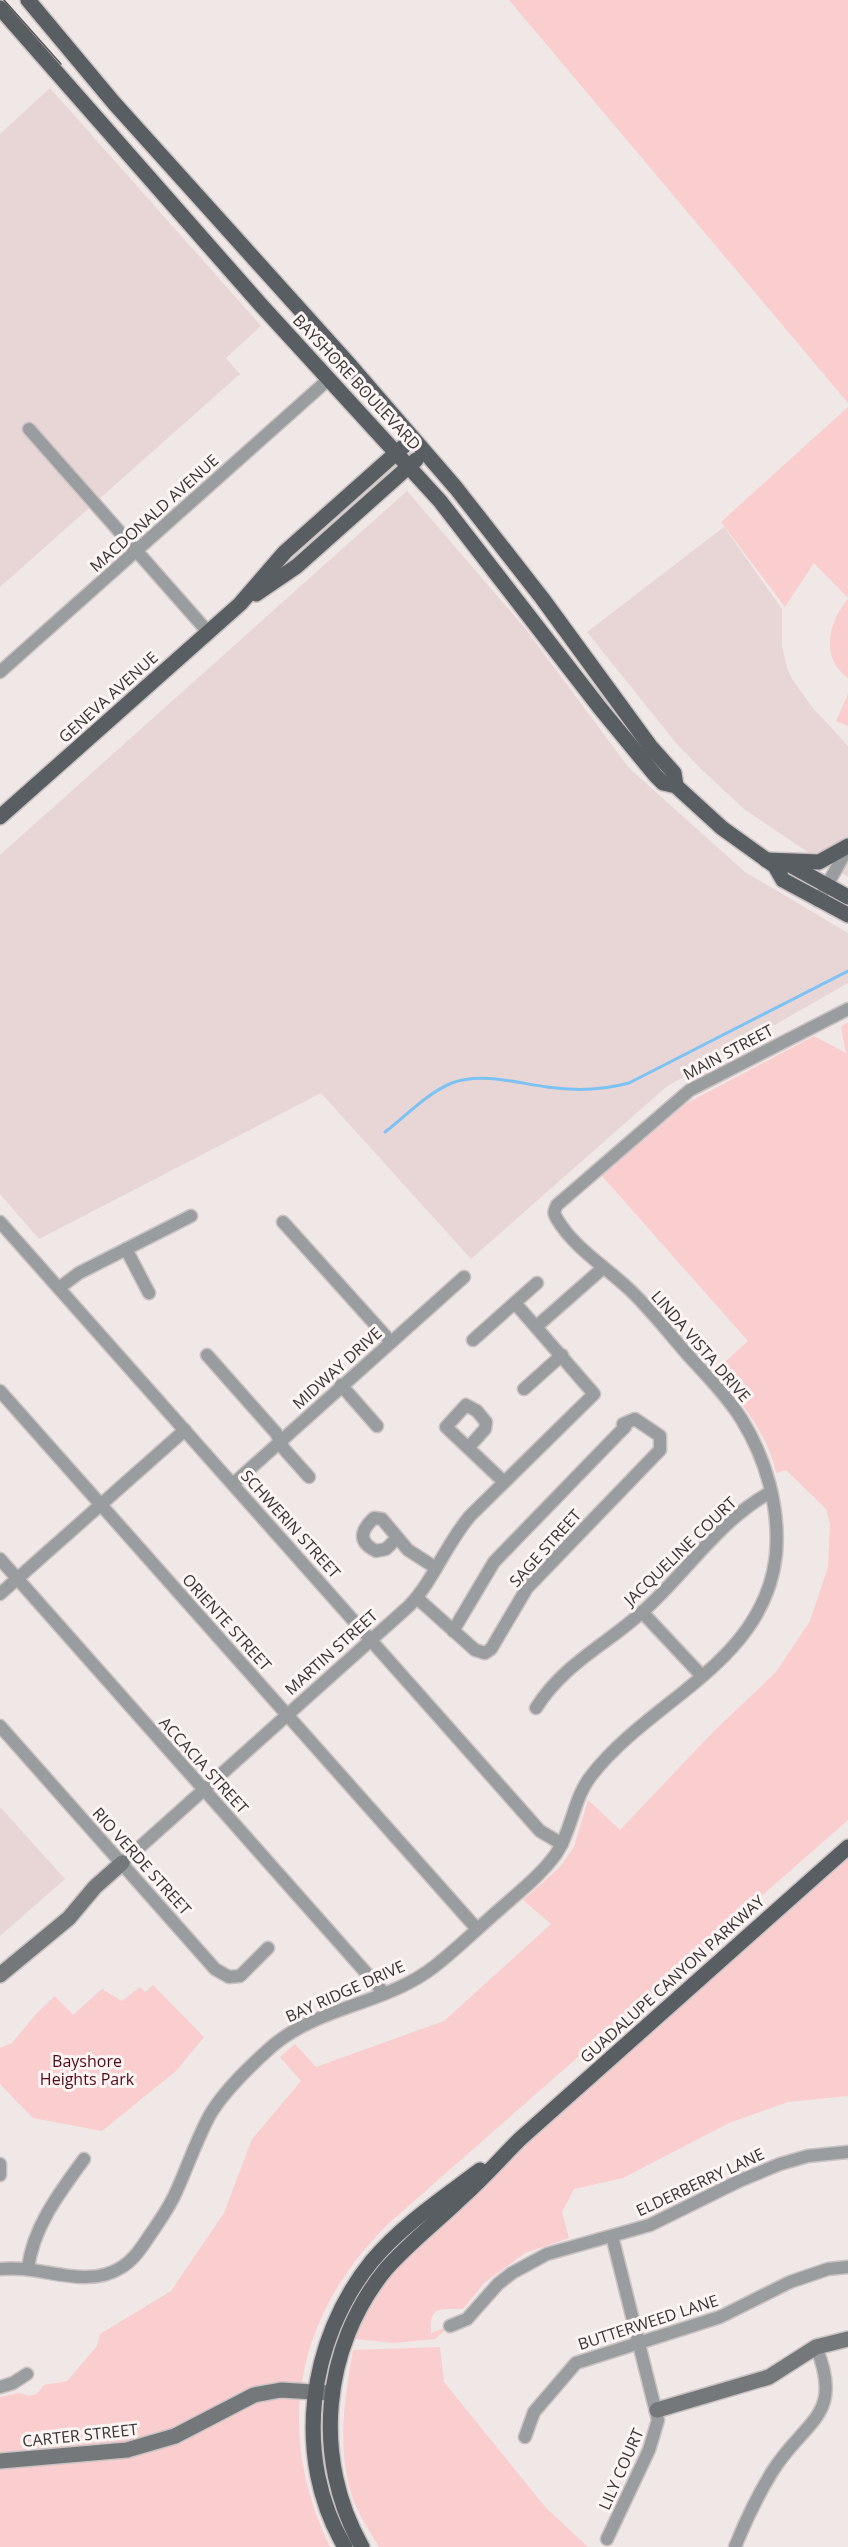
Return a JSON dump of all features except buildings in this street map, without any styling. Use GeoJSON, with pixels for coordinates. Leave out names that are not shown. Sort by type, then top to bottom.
{"type":"FeatureCollection","features":[{"type":"Feature","properties":{"kind":"main road","name":"BAYSHORE BOULEVARD"},"geometry":{"type":"LineString","coordinates":[[28,0],[114,103],[413,438],[491,531],[650,746],[674,773],[676,786]]}},
{"type":"Feature","properties":{"kind":"main road","name":"BAYSHORE BOULEVARD"},"geometry":{"type":"LineString","coordinates":[[0,8],[260,304],[410,466],[462,527],[648,768],[663,783],[676,786],[715,821],[771,863],[783,880],[818,901],[848,915]]}},
{"type":"Feature","properties":{"kind":"main road","name":"GENEVA AVENUE"},"geometry":{"type":"LineString","coordinates":[[240,604],[285,552],[413,438]]}},
{"type":"Feature","properties":{"kind":"main road","name":"GENEVA AVENUE"},"geometry":{"type":"LineString","coordinates":[[0,817],[240,604],[297,566],[425,452]]}},
{"type":"Feature","properties":{"kind":"main road"},"geometry":{"type":"LineString","coordinates":[[771,863],[819,862],[848,847]]}},
{"type":"Feature","properties":{"kind":"main road","name":"BAYSHORE BOULEVARD"},"geometry":{"type":"LineString","coordinates":[[771,863],[790,865],[848,897]]}},
{"type":"Feature","properties":{"kind":"main road","name":"GUADALUPE CANYON PARKWAY"},"geometry":{"type":"LineString","coordinates":[[362,2547],[345,2513],[334,2473],[330,2432],[332,2393],[341,2353],[352,2324],[367,2296],[406,2248],[475,2185],[520,2139],[848,1846]]}},
{"type":"Feature","properties":{"kind":"main road","name":"GUADALUPE CANYON PARKWAY"},"geometry":{"type":"LineString","coordinates":[[345,2547],[329,2515],[318,2476],[313,2426],[315,2391],[332,2329],[348,2296],[373,2260],[411,2222],[520,2139]]}},
{"type":"Feature","properties":{"kind":"street","name":"MACDONALD AVENUE"},"geometry":{"type":"LineString","coordinates":[[0,672],[329,379]]}},
{"type":"Feature","properties":{"kind":"street"},"geometry":{"type":"LineString","coordinates":[[29,429],[208,632]]}},
{"type":"Feature","properties":{"kind":"street"},"geometry":{"type":"LineString","coordinates":[[818,901],[848,847]]}},
{"type":"Feature","properties":{"kind":"street","name":"MAIN STREET"},"geometry":{"type":"LineString","coordinates":[[554,1211],[557,1205],[690,1090],[848,1010]]}},
{"type":"Feature","properties":{"kind":"street","name":"LINDA VISTA DRIVE"},"geometry":{"type":"LineString","coordinates":[[554,1211],[556,1218],[603,1268],[641,1301],[730,1402],[756,1446],[771,1492],[776,1529],[776,1550],[769,1588],[761,1607],[739,1642],[702,1676],[646,1720],[591,1776],[575,1805],[562,1844]]}},
{"type":"Feature","properties":{"kind":"street"},"geometry":{"type":"LineString","coordinates":[[59,1288],[79,1273],[191,1216]]}},
{"type":"Feature","properties":{"kind":"street","name":"SCHWERIN STREET"},"geometry":{"type":"LineString","coordinates":[[0,1222],[540,1831],[562,1844]]}},
{"type":"Feature","properties":{"kind":"street"},"geometry":{"type":"LineString","coordinates":[[284,1222],[391,1342]]}},
{"type":"Feature","properties":{"kind":"street"},"geometry":{"type":"LineString","coordinates":[[126,1249],[149,1293]]}},
{"type":"Feature","properties":{"kind":"street"},"geometry":{"type":"LineString","coordinates":[[537,1326],[603,1268]]}},
{"type":"Feature","properties":{"kind":"street","name":"MIDWAY DRIVE"},"geometry":{"type":"LineString","coordinates":[[233,1484],[464,1277]]}},
{"type":"Feature","properties":{"kind":"street"},"geometry":{"type":"LineString","coordinates":[[473,1340],[537,1283]]}},
{"type":"Feature","properties":{"kind":"street","name":"MARTIN STREET"},"geometry":{"type":"LineString","coordinates":[[0,1975],[69,1918],[95,1887],[417,1598],[462,1526],[594,1394],[515,1303]]}},
{"type":"Feature","properties":{"kind":"street"},"geometry":{"type":"LineString","coordinates":[[207,1355],[309,1477]]}},
{"type":"Feature","properties":{"kind":"street"},"geometry":{"type":"LineString","coordinates":[[524,1389],[562,1355]]}},
{"type":"Feature","properties":{"kind":"street"},"geometry":{"type":"LineString","coordinates":[[341,1385],[377,1426]]}},
{"type":"Feature","properties":{"kind":"street","name":"ORIENTE STREET"},"geometry":{"type":"LineString","coordinates":[[0,1391],[477,1929]]}},
{"type":"Feature","properties":{"kind":"street","name":"SAGE STREET"},"geometry":{"type":"LineString","coordinates":[[417,1598],[453,1631],[475,1650],[484,1653],[491,1649],[527,1588],[660,1450],[660,1436],[646,1424],[635,1419],[623,1424],[625,1426],[618,1434],[495,1562],[453,1631]]}},
{"type":"Feature","properties":{"kind":"street"},"geometry":{"type":"LineString","coordinates":[[0,1594],[185,1430]]}},
{"type":"Feature","properties":{"kind":"street"},"geometry":{"type":"LineString","coordinates":[[468,1448],[504,1482]]}},
{"type":"Feature","properties":{"kind":"street","name":"JACQUELINE COURT"},"geometry":{"type":"LineString","coordinates":[[536,1708],[549,1688],[568,1668],[642,1612],[706,1546],[753,1503],[771,1492]]}},
{"type":"Feature","properties":{"kind":"street"},"geometry":{"type":"LineString","coordinates":[[397,1538],[408,1550],[436,1568]]}},
{"type":"Feature","properties":{"kind":"street","name":"ACCACIA STREET"},"geometry":{"type":"LineString","coordinates":[[0,1559],[384,1993]]}},
{"type":"Feature","properties":{"kind":"street"},"geometry":{"type":"LineString","coordinates":[[642,1612],[702,1676]]}},
{"type":"Feature","properties":{"kind":"street","name":"RIO VERDE STREET"},"geometry":{"type":"LineString","coordinates":[[0,1726],[215,1969],[235,1977],[244,1974],[252,1962],[268,1948]]}},
{"type":"Feature","properties":{"kind":"street","name":"BAY RIDGE DRIVE"},"geometry":{"type":"LineString","coordinates":[[0,2269],[28,2268],[94,2278],[109,2274],[126,2264],[139,2251],[168,2207],[217,2105],[260,2058],[287,2034],[303,2025],[421,1976],[529,1882],[562,1844]]}},
{"type":"Feature","properties":{"kind":"street","name":"ELDERBERRY LANE"},"geometry":{"type":"LineString","coordinates":[[450,2326],[467,2319],[498,2284],[528,2263],[557,2250],[650,2226],[765,2169],[808,2156],[848,2151]]}},
{"type":"Feature","properties":{"kind":"street"},"geometry":{"type":"LineString","coordinates":[[28,2268],[30,2252],[37,2231],[84,2159]]}},
{"type":"Feature","properties":{"kind":"street"},"geometry":{"type":"LineString","coordinates":[[0,2164],[0,2175]]}},
{"type":"Feature","properties":{"kind":"street","name":"LILY COURT"},"geometry":{"type":"LineString","coordinates":[[607,2539],[649,2450],[656,2431],[657,2410],[612,2236]]}},
{"type":"Feature","properties":{"kind":"street","name":"BUTTERWEED LANE"},"geometry":{"type":"LineString","coordinates":[[525,2437],[534,2412],[576,2363],[720,2317],[789,2282],[828,2269],[848,2267]]}},
{"type":"Feature","properties":{"kind":"street"},"geometry":{"type":"LineString","coordinates":[[657,2410],[769,2376],[816,2347],[848,2339]]}},
{"type":"Feature","properties":{"kind":"street"},"geometry":{"type":"LineString","coordinates":[[735,2547],[773,2471],[815,2419],[825,2399],[827,2378],[816,2347]]}},
{"type":"Feature","properties":{"kind":"street"},"geometry":{"type":"LineString","coordinates":[[0,2387],[13,2383],[27,2374]]}},
{"type":"Feature","properties":{"kind":"street","name":"CARTER STREET"},"geometry":{"type":"LineString","coordinates":[[0,2461],[128,2450],[175,2436],[254,2395],[280,2390],[332,2393]]}},
{"type":"Feature","properties":{"kind":"shaded area"},"geometry":{"type":"Polygon","coordinates":[[[50,88],[261,326],[226,358],[240,374],[0,587],[0,134],[50,88]]]}},
{"type":"Feature","properties":{"kind":"shaded area"},"geometry":{"type":"Polygon","coordinates":[[[407,491],[524,627],[629,768],[745,872],[848,933],[848,983],[666,1087],[471,1259],[321,1093],[39,1239],[0,1194],[0,855],[407,491]]]}},
{"type":"Feature","properties":{"kind":"shaded area"},"geometry":{"type":"Polygon","coordinates":[[[724,527],[782,609],[782,646],[792,679],[813,708],[848,746],[848,877],[744,809],[701,769],[676,743],[587,632],[724,527]]]}},
{"type":"Feature","properties":{"kind":"shaded area"},"geometry":{"type":"Polygon","coordinates":[[[0,1807],[65,1879],[0,1936],[0,1807]]]}},
{"type":"Feature","properties":{"kind":"green space"},"geometry":{"type":"Polygon","coordinates":[[[509,0],[848,0],[848,403],[509,0]]]}},
{"type":"Feature","properties":{"kind":"green space"},"geometry":{"type":"Polygon","coordinates":[[[848,407],[848,598],[814,563],[785,607],[721,522],[848,407]]]}},
{"type":"Feature","properties":{"kind":"green space"},"geometry":{"type":"Polygon","coordinates":[[[848,599],[848,678],[833,660],[830,639],[836,618],[848,599]]]}},
{"type":"Feature","properties":{"kind":"green space"},"geometry":{"type":"Polygon","coordinates":[[[848,694],[848,726],[836,721],[848,694]]]}},
{"type":"Feature","properties":{"kind":"green space"},"geometry":{"type":"Polygon","coordinates":[[[848,1022],[848,1820],[388,2224],[357,2259],[332,2296],[314,2335],[303,2375],[299,2417],[302,2460],[312,2503],[330,2547],[0,2547],[0,2397],[19,2393],[30,2396],[37,2394],[44,2385],[67,2381],[97,2346],[100,2334],[171,2291],[224,2213],[252,2139],[301,2081],[280,2057],[295,2044],[316,2067],[444,2021],[551,1924],[523,1900],[560,1867],[574,1847],[588,1800],[620,1830],[713,1732],[776,1672],[810,1621],[828,1567],[830,1524],[826,1509],[786,1470],[776,1473],[760,1431],[715,1371],[748,1341],[602,1176],[687,1103],[814,1036],[846,1053],[841,1027],[848,1022]]]}},
{"type":"Feature","properties":{"kind":"green space"},"geometry":{"type":"Polygon","coordinates":[[[848,1847],[848,2096],[788,2102],[729,2123],[623,2178],[574,2189],[562,2212],[569,2238],[525,2253],[484,2283],[463,2309],[438,2310],[432,2317],[431,2333],[450,2326],[435,2339],[394,2343],[346,2338],[385,2271],[848,1847]]]}},
{"type":"Feature","properties":{"kind":"green space","name":"Bayshore Heights Park"},"geometry":{"type":"Polygon","coordinates":[[[153,1985],[204,2037],[176,2071],[102,2131],[33,2118],[0,2084],[0,2048],[12,2043],[36,2014],[55,1996],[73,2015],[102,1989],[122,2001],[140,1987],[145,1992],[153,1985]]]}},
{"type":"Feature","properties":{"kind":"green space"},"geometry":{"type":"Polygon","coordinates":[[[440,2347],[444,2382],[546,2508],[588,2547],[379,2547],[354,2502],[345,2464],[343,2426],[353,2350],[440,2347]]]}},
{"type":"Feature","properties":{"kind":"waterway"},"geometry":{"type":"LineString","coordinates":[[385,1132],[434,1093],[463,1080],[499,1079],[568,1089],[599,1088],[629,1083],[848,971]]}},
{"type":"Feature","properties":{"kind":"tram line"},"geometry":{"type":"LineString","coordinates":[[4,0],[61,64]]}}]}
